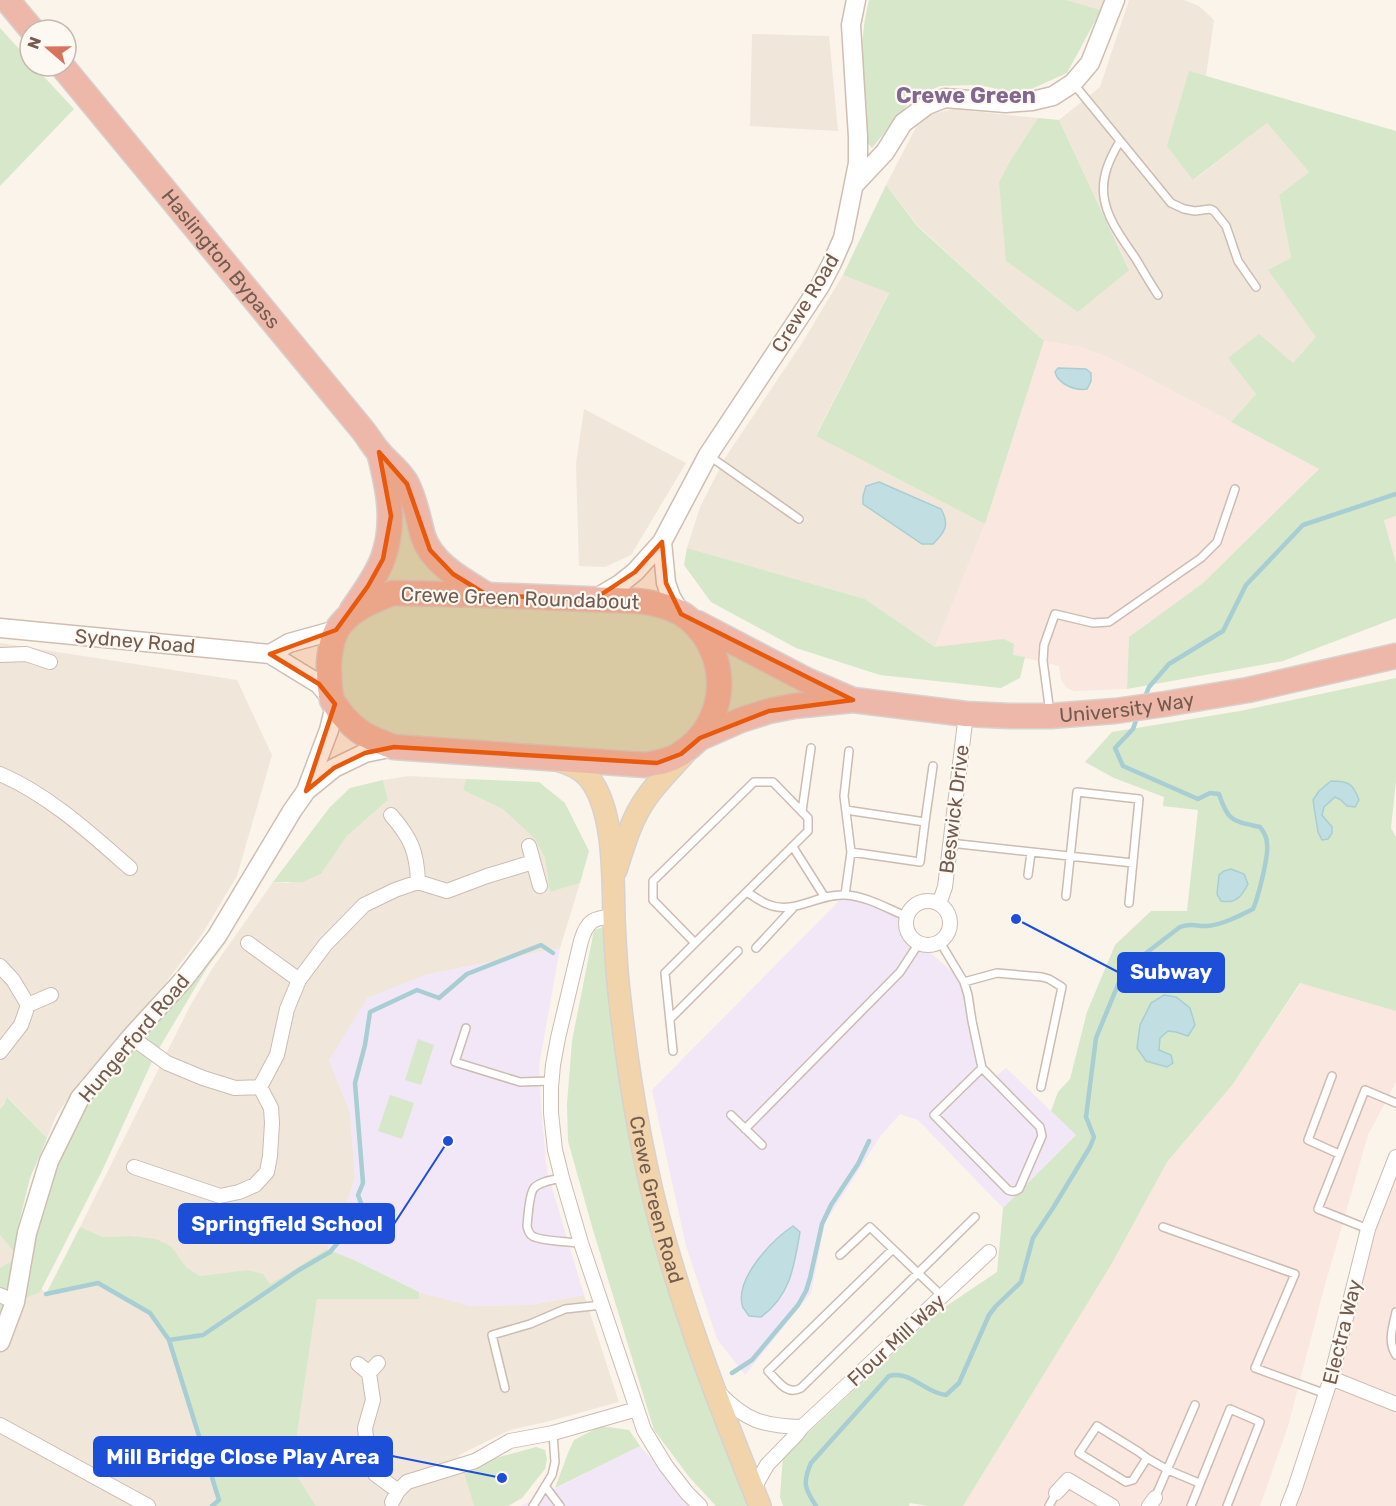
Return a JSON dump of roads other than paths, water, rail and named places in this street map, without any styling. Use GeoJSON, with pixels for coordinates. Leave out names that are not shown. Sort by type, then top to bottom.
{"type":"FeatureCollection","features":[{"type":"Feature","properties":{"kind":"highway"},"geometry":{"type":"LineString","coordinates":[[7,0],[22,18]]}},
{"type":"Feature","properties":{"kind":"highway","name":"Haslington Bypass"},"geometry":{"type":"LineString","coordinates":[[72,78],[379,452],[397,468],[407,484],[430,550],[453,574],[488,594]]}},
{"type":"Feature","properties":{"kind":"highway","name":"Haslington Bypass"},"geometry":{"type":"LineString","coordinates":[[339,626],[369,586],[383,559],[388,538],[391,516],[388,488],[379,452]]}},
{"type":"Feature","properties":{"kind":"highway","name":"Crewe Green Roundabout"},"geometry":{"type":"LineString","coordinates":[[339,626],[355,611],[393,593],[488,594],[648,602],[685,616],[708,641],[717,661],[720,687],[716,708],[707,728],[695,742]]}},
{"type":"Feature","properties":{"kind":"highway","name":"University Way"},"geometry":{"type":"LineString","coordinates":[[685,616],[754,654],[853,700]]}},
{"type":"Feature","properties":{"kind":"highway"},"geometry":{"type":"LineString","coordinates":[[339,626],[330,656],[329,677],[334,703],[351,725],[369,738],[394,747],[645,765],[671,759],[695,742]]}},
{"type":"Feature","properties":{"kind":"highway","name":"University Way"},"geometry":{"type":"LineString","coordinates":[[695,742],[741,720],[794,706],[853,700],[966,714],[1010,716],[1050,716],[1115,711],[1248,690],[1396,656]]}},
{"type":"Feature","properties":{"kind":"main road","name":"Crewe Green Road"},"geometry":{"type":"LineString","coordinates":[[614,879],[628,833],[640,808],[662,778],[695,742]]}},
{"type":"Feature","properties":{"kind":"main road","name":"Crewe Green Road"},"geometry":{"type":"LineString","coordinates":[[558,759],[579,768],[590,778],[608,821],[614,879],[619,992],[642,1145],[665,1240],[690,1322],[757,1498]]}},
{"type":"Feature","properties":{"kind":"street","name":"Crewe Road"},"geometry":{"type":"LineString","coordinates":[[593,600],[635,572],[662,542],[708,455],[820,286],[843,238],[858,163],[851,25],[856,0]]}},
{"type":"Feature","properties":{"kind":"street"},"geometry":{"type":"LineString","coordinates":[[854,185],[885,152],[903,123],[927,105],[945,98],[1006,103],[1032,101],[1053,96],[1073,83],[1090,63],[1115,0]]}},
{"type":"Feature","properties":{"kind":"street"},"geometry":{"type":"LineString","coordinates":[[662,542],[666,583],[671,597],[685,616]]}},
{"type":"Feature","properties":{"kind":"street"},"geometry":{"type":"LineString","coordinates":[[270,654],[289,643],[339,626]]}},
{"type":"Feature","properties":{"kind":"street","name":"Sydney Road"},"geometry":{"type":"LineString","coordinates":[[0,628],[270,654],[319,684],[334,703]]}},
{"type":"Feature","properties":{"kind":"street","name":"Sydney Road"},"geometry":{"type":"LineString","coordinates":[[0,655],[26,654],[50,662]]}},
{"type":"Feature","properties":{"kind":"street","name":"Hungerford Road"},"geometry":{"type":"LineString","coordinates":[[0,1342],[7,1298],[49,1161],[80,1098],[131,1037],[190,973],[212,943],[306,791],[329,730],[334,703]]}},
{"type":"Feature","properties":{"kind":"street","name":"Beswick Drive"},"geometry":{"type":"LineString","coordinates":[[939,904],[945,887],[966,714]]}},
{"type":"Feature","properties":{"kind":"street","name":"Hungerford Road"},"geometry":{"type":"LineString","coordinates":[[306,791],[334,768],[365,753],[394,747]]}},
{"type":"Feature","properties":{"kind":"street"},"geometry":{"type":"LineString","coordinates":[[0,774],[59,808],[130,868]]}},
{"type":"Feature","properties":{"kind":"street"},"geometry":{"type":"LineString","coordinates":[[391,815],[400,825],[413,848],[418,882]]}},
{"type":"Feature","properties":{"kind":"street"},"geometry":{"type":"LineString","coordinates":[[529,846],[540,886]]}},
{"type":"Feature","properties":{"kind":"street"},"geometry":{"type":"LineString","coordinates":[[260,1087],[278,1055],[287,1009],[299,980],[325,945],[364,905],[418,882],[447,891],[533,862]]}},
{"type":"Feature","properties":{"kind":"street"},"geometry":{"type":"LineString","coordinates":[[928,901],[939,904],[946,910],[950,921],[949,931],[940,942],[929,945],[919,943],[914,940],[908,930],[908,917],[917,904],[928,901]]}},
{"type":"Feature","properties":{"kind":"street"},"geometry":{"type":"LineString","coordinates":[[614,917],[597,919],[586,926],[584,932],[558,1038],[552,1081],[552,1130],[562,1178],[644,1430],[656,1451],[687,1493],[700,1506]]}},
{"type":"Feature","properties":{"kind":"street"},"geometry":{"type":"LineString","coordinates":[[248,943],[299,980]]}},
{"type":"Feature","properties":{"kind":"street"},"geometry":{"type":"LineString","coordinates":[[0,966],[13,980],[28,1005]]}},
{"type":"Feature","properties":{"kind":"street"},"geometry":{"type":"LineString","coordinates":[[0,1052],[21,1025],[28,1005],[51,995]]}},
{"type":"Feature","properties":{"kind":"street"},"geometry":{"type":"LineString","coordinates":[[131,1037],[167,1063],[202,1078],[236,1088],[260,1087]]}},
{"type":"Feature","properties":{"kind":"street"},"geometry":{"type":"LineString","coordinates":[[134,1167],[220,1196],[239,1192],[255,1185],[267,1172],[272,1123],[271,1108],[260,1087]]}},
{"type":"Feature","properties":{"kind":"street","name":"Electra Way"},"geometry":{"type":"LineString","coordinates":[[1288,1506],[1331,1378],[1368,1229],[1396,1157]]}},
{"type":"Feature","properties":{"kind":"street","name":"Flour Mill Way"},"geometry":{"type":"LineString","coordinates":[[757,1498],[767,1465],[802,1426],[989,1252]]}},
{"type":"Feature","properties":{"kind":"street"},"geometry":{"type":"LineString","coordinates":[[368,1367],[373,1401],[365,1428],[369,1464],[395,1497],[407,1482],[475,1461],[510,1441],[553,1433],[637,1410]]}},
{"type":"Feature","properties":{"kind":"street"},"geometry":{"type":"LineString","coordinates":[[1331,1378],[1395,1401]]}},
{"type":"Feature","properties":{"kind":"street"},"geometry":{"type":"LineString","coordinates":[[714,1389],[747,1417],[754,1420],[774,1425],[802,1426]]}},
{"type":"Feature","properties":{"kind":"street"},"geometry":{"type":"LineString","coordinates":[[0,1425],[148,1506]]}},
{"type":"Feature","properties":{"kind":"street"},"geometry":{"type":"LineString","coordinates":[[1056,1493],[1068,1480],[1112,1506]]}},
{"type":"Feature","properties":{"kind":"lane"},"geometry":{"type":"LineString","coordinates":[[1073,83],[1171,203],[1184,209],[1214,211],[1226,226],[1238,261],[1256,287]]}},
{"type":"Feature","properties":{"kind":"lane"},"geometry":{"type":"LineString","coordinates":[[1120,141],[1110,158],[1104,182],[1104,197],[1108,214],[1158,295]]}},
{"type":"Feature","properties":{"kind":"lane"},"geometry":{"type":"LineString","coordinates":[[708,455],[799,519]]}},
{"type":"Feature","properties":{"kind":"lane"},"geometry":{"type":"LineString","coordinates":[[1050,716],[1043,661],[1044,645],[1055,614],[1093,623],[1109,621],[1201,558],[1217,542],[1235,489]]}},
{"type":"Feature","properties":{"kind":"lane"},"geometry":{"type":"LineString","coordinates":[[802,811],[811,748]]}},
{"type":"Feature","properties":{"kind":"lane"},"geometry":{"type":"LineString","coordinates":[[844,894],[851,852],[844,796],[849,751]]}},
{"type":"Feature","properties":{"kind":"lane"},"geometry":{"type":"LineString","coordinates":[[851,852],[920,862],[933,766]]}},
{"type":"Feature","properties":{"kind":"lane"},"geometry":{"type":"LineString","coordinates":[[673,1051],[665,973],[808,831],[808,818],[773,782],[754,782],[653,881],[653,900],[695,943]]}},
{"type":"Feature","properties":{"kind":"lane"},"geometry":{"type":"LineString","coordinates":[[1066,896],[1077,792],[1139,799],[1129,903]]}},
{"type":"Feature","properties":{"kind":"lane"},"geometry":{"type":"LineString","coordinates":[[846,810],[926,822]]}},
{"type":"Feature","properties":{"kind":"lane"},"geometry":{"type":"LineString","coordinates":[[950,843],[1132,863]]}},
{"type":"Feature","properties":{"kind":"lane"},"geometry":{"type":"LineString","coordinates":[[793,847],[824,896]]}},
{"type":"Feature","properties":{"kind":"lane"},"geometry":{"type":"LineString","coordinates":[[1028,875],[1031,853]]}},
{"type":"Feature","properties":{"kind":"lane"},"geometry":{"type":"LineString","coordinates":[[747,892],[769,905],[794,908]]}},
{"type":"Feature","properties":{"kind":"lane"},"geometry":{"type":"LineString","coordinates":[[756,948],[794,908],[824,896],[844,894],[858,897],[908,917]]}},
{"type":"Feature","properties":{"kind":"lane"},"geometry":{"type":"LineString","coordinates":[[940,942],[964,982],[982,1068],[1036,1123],[1041,1131],[1042,1136],[1019,1189],[1015,1191],[1008,1190],[934,1115],[982,1068]]}},
{"type":"Feature","properties":{"kind":"lane"},"geometry":{"type":"LineString","coordinates":[[746,1129],[900,972],[919,943]]}},
{"type":"Feature","properties":{"kind":"lane"},"geometry":{"type":"LineString","coordinates":[[670,1019],[738,951]]}},
{"type":"Feature","properties":{"kind":"lane"},"geometry":{"type":"LineString","coordinates":[[964,982],[997,973],[1042,977],[1062,987],[1041,1087]]}},
{"type":"Feature","properties":{"kind":"lane"},"geometry":{"type":"LineString","coordinates":[[466,1028],[455,1062],[520,1082],[552,1081]]}},
{"type":"Feature","properties":{"kind":"lane"},"geometry":{"type":"LineString","coordinates":[[1332,1076],[1308,1140],[1340,1154]]}},
{"type":"Feature","properties":{"kind":"lane"},"geometry":{"type":"LineString","coordinates":[[1368,1229],[1318,1209],[1365,1090],[1396,1103]]}},
{"type":"Feature","properties":{"kind":"lane"},"geometry":{"type":"LineString","coordinates":[[731,1114],[762,1145]]}},
{"type":"Feature","properties":{"kind":"lane"},"geometry":{"type":"LineString","coordinates":[[562,1178],[534,1188],[529,1215],[529,1234],[536,1238],[582,1243]]}},
{"type":"Feature","properties":{"kind":"lane"},"geometry":{"type":"LineString","coordinates":[[893,1250],[768,1371],[786,1389],[796,1391],[801,1388],[975,1217]]}},
{"type":"Feature","properties":{"kind":"lane"},"geometry":{"type":"LineString","coordinates":[[840,1255],[870,1227],[942,1296]]}},
{"type":"Feature","properties":{"kind":"lane"},"geometry":{"type":"LineString","coordinates":[[1163,1227],[1295,1274],[1255,1368],[1326,1394]]}},
{"type":"Feature","properties":{"kind":"lane"},"geometry":{"type":"LineString","coordinates":[[506,1388],[492,1335],[530,1324],[565,1309],[602,1305]]}},
{"type":"Feature","properties":{"kind":"lane"},"geometry":{"type":"LineString","coordinates":[[1396,1312],[1390,1341],[1396,1355]]}},
{"type":"Feature","properties":{"kind":"lane"},"geometry":{"type":"LineString","coordinates":[[1152,1502],[1195,1405]]}},
{"type":"Feature","properties":{"kind":"lane"},"geometry":{"type":"LineString","coordinates":[[1191,1506],[1230,1409],[1260,1422],[1227,1506]]}},
{"type":"Feature","properties":{"kind":"lane"},"geometry":{"type":"LineString","coordinates":[[1147,1458],[1133,1480],[1126,1482],[1079,1453],[1097,1426],[1168,1470],[1199,1483]]}},
{"type":"Feature","properties":{"kind":"lane"},"geometry":{"type":"LineString","coordinates":[[533,1506],[552,1475],[555,1462],[553,1433]]}},
{"type":"Feature","properties":{"kind":"lane"},"geometry":{"type":"LineString","coordinates":[[545,1486],[560,1506]]}},
{"type":"Feature","properties":{"kind":"lane"},"geometry":{"type":"LineString","coordinates":[[1048,1506],[1056,1493]]}},
{"type":"Feature","properties":{"kind":"water"},"geometry":{"type":"Polygon","coordinates":[[[1058,368],[1086,369],[1091,373],[1091,381],[1087,389],[1072,388],[1063,383],[1055,372],[1058,368]]]}},
{"type":"Feature","properties":{"kind":"water"},"geometry":{"type":"Polygon","coordinates":[[[879,482],[941,509],[946,524],[941,536],[933,544],[922,544],[863,504],[866,486],[879,482]]]}},
{"type":"Feature","properties":{"kind":"water"},"geometry":{"type":"Polygon","coordinates":[[[1331,781],[1349,784],[1359,800],[1355,807],[1347,806],[1335,797],[1324,807],[1322,815],[1332,827],[1332,833],[1328,839],[1322,840],[1318,832],[1313,800],[1319,791],[1331,781]]]}},
{"type":"Feature","properties":{"kind":"water"},"geometry":{"type":"Polygon","coordinates":[[[1231,869],[1244,874],[1248,884],[1235,900],[1221,901],[1217,894],[1219,875],[1231,869]]]}},
{"type":"Feature","properties":{"kind":"water"},"geometry":{"type":"Polygon","coordinates":[[[1164,995],[1176,997],[1190,1008],[1195,1025],[1188,1036],[1168,1031],[1160,1038],[1159,1050],[1171,1055],[1173,1063],[1167,1067],[1146,1061],[1137,1048],[1140,1025],[1151,1003],[1164,995]]]}},
{"type":"Feature","properties":{"kind":"water"},"geometry":{"type":"Polygon","coordinates":[[[793,1226],[800,1232],[790,1279],[771,1308],[761,1317],[749,1316],[743,1308],[741,1297],[749,1273],[765,1251],[793,1226]]]}},
{"type":"Feature","properties":{"kind":"waterway"},"geometry":{"type":"LineString","coordinates":[[1144,699],[1149,687],[1169,664],[1223,631],[1246,585],[1303,525],[1396,494]]}},
{"type":"Feature","properties":{"kind":"waterway"},"geometry":{"type":"LineString","coordinates":[[816,1506],[806,1486],[806,1476],[811,1463],[889,1376],[904,1376],[946,1395],[959,1383],[989,1315],[1021,1282],[1033,1238],[1094,1137],[1086,1117],[1096,1038],[1124,970],[1180,927],[1214,925],[1253,909],[1266,857],[1267,842],[1263,831],[1260,827],[1233,819],[1225,810],[1219,794],[1210,793],[1198,799],[1123,766],[1115,748],[1133,729],[1138,715]]}},
{"type":"Feature","properties":{"kind":"waterway"},"geometry":{"type":"LineString","coordinates":[[169,1340],[203,1335],[299,1270],[330,1252],[364,1211],[358,1195],[363,1183],[355,1083],[365,1045],[370,1012],[417,990],[439,998],[467,974],[541,945],[553,953]]}},
{"type":"Feature","properties":{"kind":"waterway"},"geometry":{"type":"LineString","coordinates":[[732,1373],[752,1360],[798,1305],[810,1278],[822,1224],[869,1141]]}},
{"type":"Feature","properties":{"kind":"waterway"},"geometry":{"type":"LineString","coordinates":[[46,1294],[98,1283],[150,1313],[169,1340],[219,1500],[212,1506]]}},
{"type":"Feature","properties":{"kind":"place","name":"Subway"},"geometry":{"type":"Point","coordinates":[1016,919]}},
{"type":"Feature","properties":{"kind":"place","name":"Springfield School"},"geometry":{"type":"Point","coordinates":[448,1141]}},
{"type":"Feature","properties":{"kind":"place","name":"Mill Bridge Close Play Area"},"geometry":{"type":"Point","coordinates":[502,1478]}},
{"type":"Feature","properties":{"kind":"district","name":"Crewe Green"},"geometry":{"type":"Point","coordinates":[966,95]}}]}
